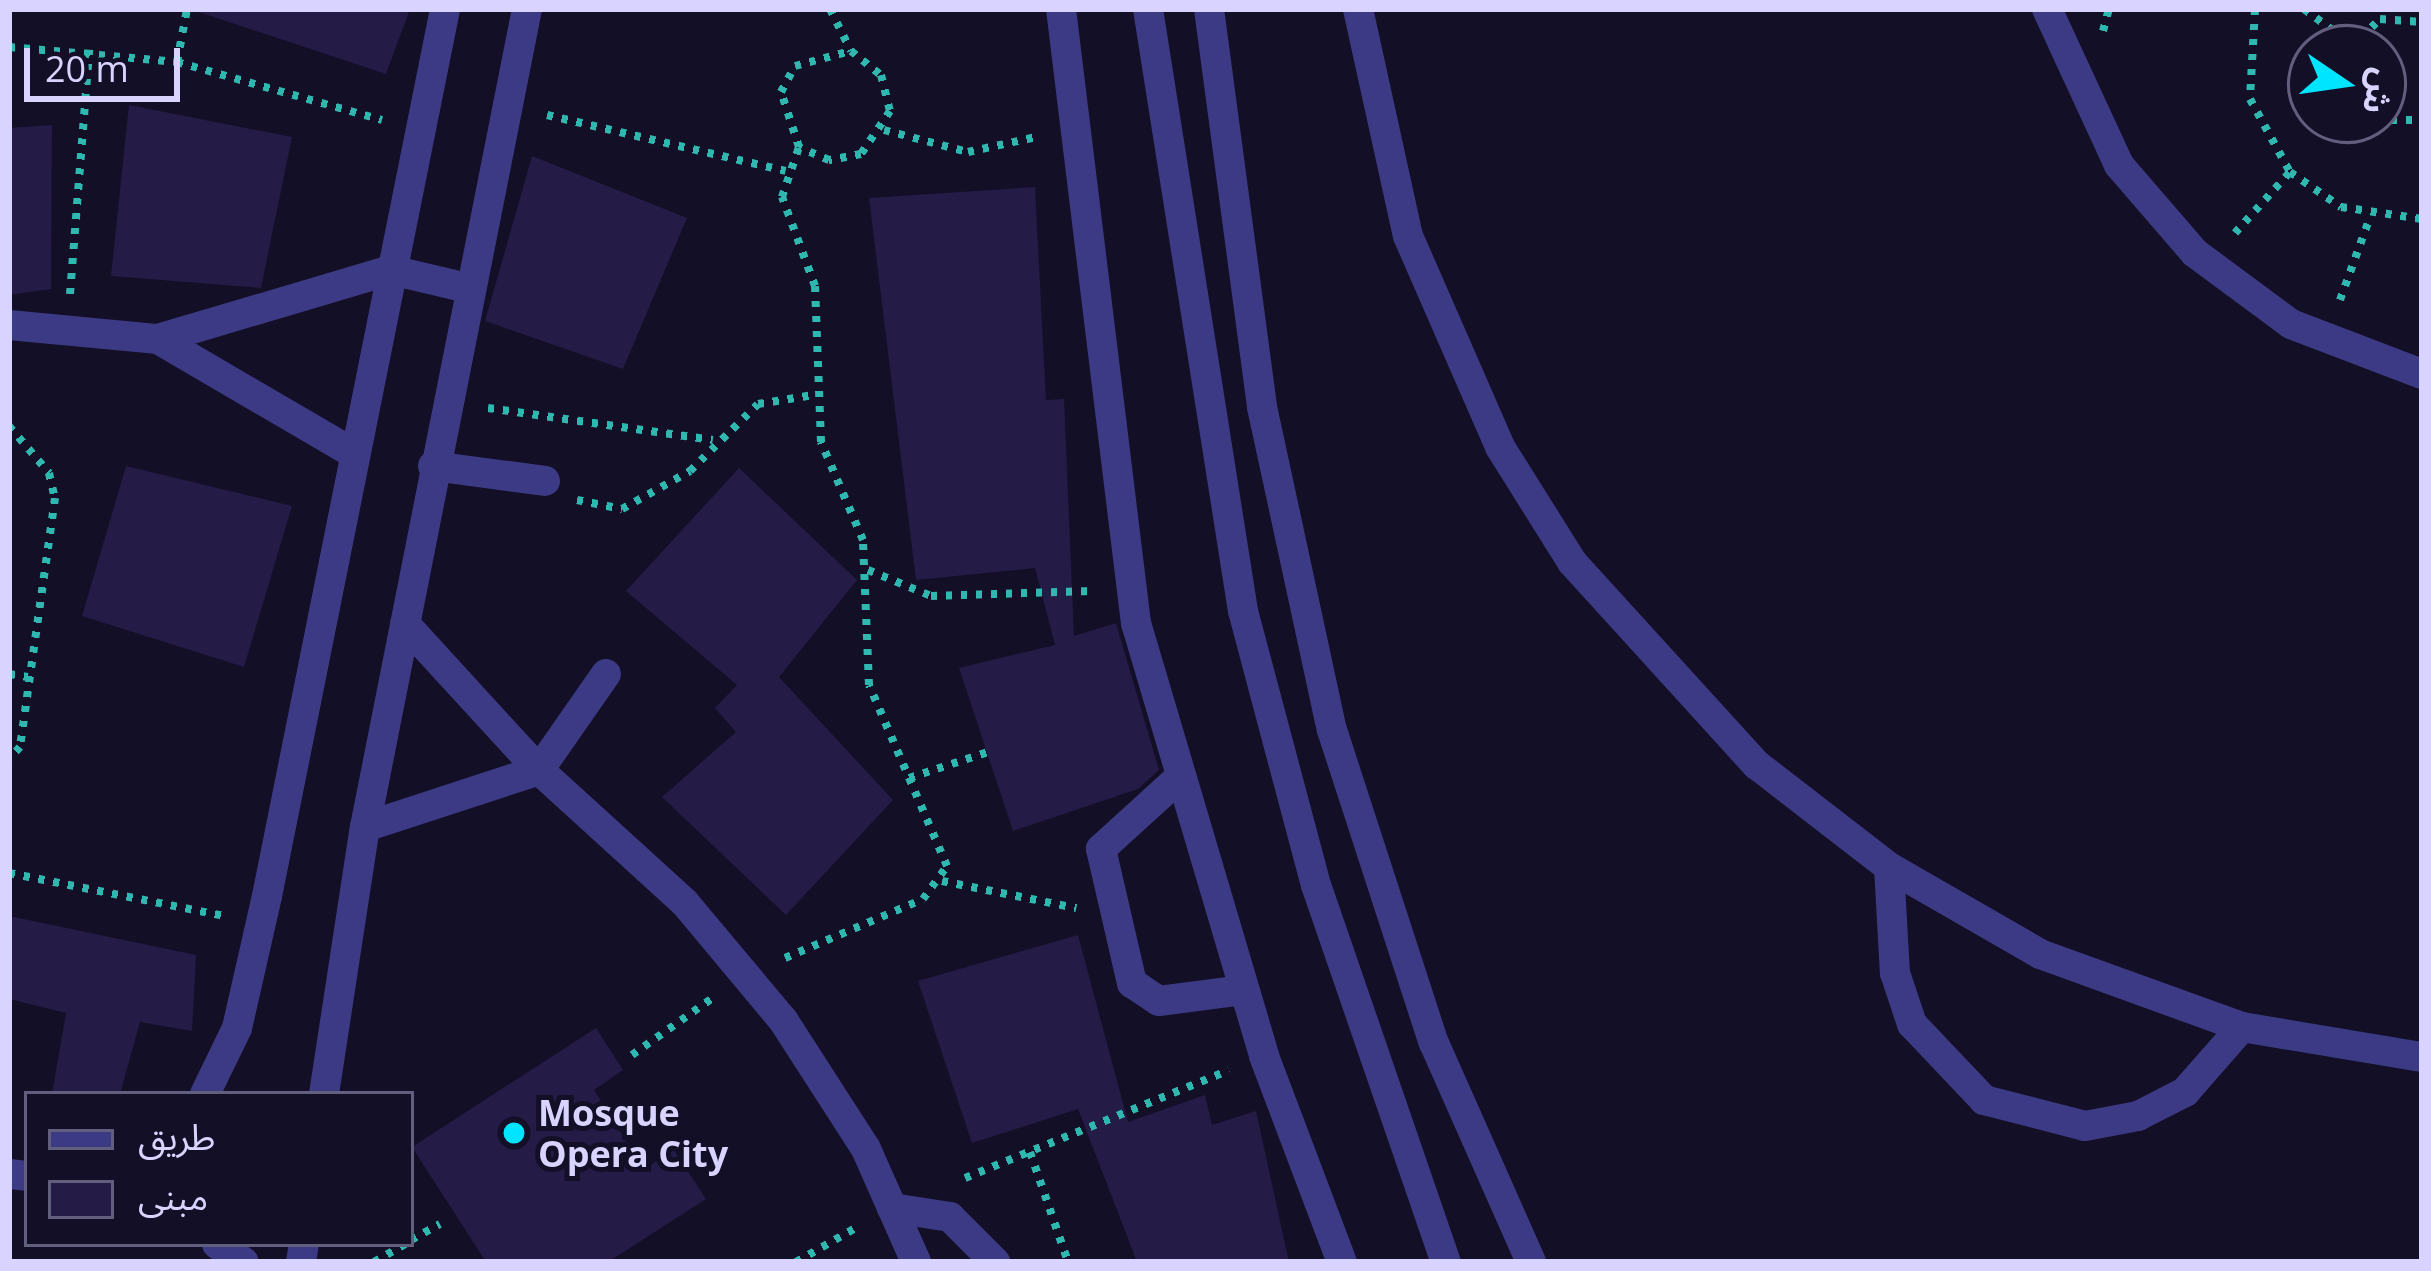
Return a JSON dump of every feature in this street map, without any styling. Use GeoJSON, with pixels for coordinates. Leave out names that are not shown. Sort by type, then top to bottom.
{"type":"FeatureCollection","features":[{"type":"Feature","properties":{"kind":"street"},"geometry":{"type":"LineString","coordinates":[[206,1091],[237,1028],[261,923],[445,9]]}},
{"type":"Feature","properties":{"kind":"street"},"geometry":{"type":"LineString","coordinates":[[324,1091],[365,827],[445,401],[527,9]]}},
{"type":"Feature","properties":{"kind":"street"},"geometry":{"type":"LineString","coordinates":[[1061,9],[1078,112],[1131,589],[1180,777],[1264,1056],[1342,1262]]}},
{"type":"Feature","properties":{"kind":"street"},"geometry":{"type":"LineString","coordinates":[[1148,9],[1243,611],[1316,885],[1446,1262]]}},
{"type":"Feature","properties":{"kind":"street"},"geometry":{"type":"LineString","coordinates":[[1209,9],[1262,407],[1332,730],[1434,1043],[1531,1262]]}},
{"type":"Feature","properties":{"kind":"street"},"geometry":{"type":"LineString","coordinates":[[1358,9],[1408,236],[1500,447],[1573,562],[1661,666],[1757,765],[1889,867],[2040,954],[2242,1027],[2422,1057]]}},
{"type":"Feature","properties":{"kind":"street"},"geometry":{"type":"LineString","coordinates":[[2047,9],[2119,165],[2195,253],[2335,342],[2422,374]]}},
{"type":"Feature","properties":{"kind":"street"},"geometry":{"type":"LineString","coordinates":[[9,326],[158,339],[391,270],[468,288]]}},
{"type":"Feature","properties":{"kind":"street"},"geometry":{"type":"LineString","coordinates":[[158,339],[353,453]]}},
{"type":"Feature","properties":{"kind":"street"},"geometry":{"type":"LineString","coordinates":[[433,466],[544,482]]}},
{"type":"Feature","properties":{"kind":"street"},"geometry":{"type":"LineString","coordinates":[[404,624],[539,770],[686,903],[746,975],[866,1149],[916,1262]]}},
{"type":"Feature","properties":{"kind":"street"},"geometry":{"type":"LineString","coordinates":[[365,827],[539,770],[606,674]]}},
{"type":"Feature","properties":{"kind":"street"},"geometry":{"type":"LineString","coordinates":[[1180,777],[1107,835],[1099,864],[1114,916],[1142,995],[1244,990]]}},
{"type":"Feature","properties":{"kind":"street"},"geometry":{"type":"LineString","coordinates":[[1889,867],[1895,973],[1912,1024],[1984,1100],[2085,1126],[2138,1117],[2185,1092],[2242,1027]]}},
{"type":"Feature","properties":{"kind":"street"},"geometry":{"type":"LineString","coordinates":[[892,1208],[950,1217],[995,1262]]}},
{"type":"Feature","properties":{"kind":"path"},"geometry":{"type":"LineString","coordinates":[[176,62],[187,9]]}},
{"type":"Feature","properties":{"kind":"path"},"geometry":{"type":"LineString","coordinates":[[830,9],[851,51],[889,92],[884,130],[861,154],[829,160],[799,147],[782,122],[795,66],[851,51]]}},
{"type":"Feature","properties":{"kind":"path"},"geometry":{"type":"LineString","coordinates":[[2255,9],[2250,98],[2290,172],[2370,217],[2422,219]]}},
{"type":"Feature","properties":{"kind":"path"},"geometry":{"type":"LineString","coordinates":[[2375,24],[2380,19],[2422,22]]}},
{"type":"Feature","properties":{"kind":"path"},"geometry":{"type":"LineString","coordinates":[[9,47],[89,50],[176,62],[418,130]]}},
{"type":"Feature","properties":{"kind":"path"},"geometry":{"type":"LineString","coordinates":[[67,330],[89,50]]}},
{"type":"Feature","properties":{"kind":"path"},"geometry":{"type":"LineString","coordinates":[[505,106],[786,170]]}},
{"type":"Feature","properties":{"kind":"path"},"geometry":{"type":"LineString","coordinates":[[884,130],[968,152],[1030,140],[1078,112]]}},
{"type":"Feature","properties":{"kind":"path"},"geometry":{"type":"LineString","coordinates":[[799,147],[786,170],[786,224],[815,286],[813,395],[867,569],[869,685],[909,778],[946,843],[942,881]]}},
{"type":"Feature","properties":{"kind":"path"},"geometry":{"type":"LineString","coordinates":[[2195,253],[2268,205],[2290,172]]}},
{"type":"Feature","properties":{"kind":"path"},"geometry":{"type":"LineString","coordinates":[[2335,342],[2370,217]]}},
{"type":"Feature","properties":{"kind":"path"},"geometry":{"type":"LineString","coordinates":[[544,482],[611,512],[689,471],[712,440],[758,404],[813,395]]}},
{"type":"Feature","properties":{"kind":"path"},"geometry":{"type":"LineString","coordinates":[[445,401],[712,440]]}},
{"type":"Feature","properties":{"kind":"path"},"geometry":{"type":"LineString","coordinates":[[9,426],[54,485],[28,677],[9,759]]}},
{"type":"Feature","properties":{"kind":"path"},"geometry":{"type":"LineString","coordinates":[[867,569],[931,596],[1131,589]]}},
{"type":"Feature","properties":{"kind":"path"},"geometry":{"type":"LineString","coordinates":[[9,674],[28,677]]}},
{"type":"Feature","properties":{"kind":"path"},"geometry":{"type":"LineString","coordinates":[[909,778],[991,751]]}},
{"type":"Feature","properties":{"kind":"path"},"geometry":{"type":"LineString","coordinates":[[9,873],[261,923]]}},
{"type":"Feature","properties":{"kind":"path"},"geometry":{"type":"LineString","coordinates":[[632,1054],[746,975],[942,881],[1114,916]]}},
{"type":"Feature","properties":{"kind":"path"},"geometry":{"type":"LineString","coordinates":[[796,1262],[892,1208],[1264,1056]]}},
{"type":"Feature","properties":{"kind":"path"},"geometry":{"type":"LineString","coordinates":[[1030,1152],[1068,1262]]}},
{"type":"Feature","properties":{"kind":"path"},"geometry":{"type":"LineString","coordinates":[[414,1239],[440,1224]]}},
{"type":"Feature","properties":{"kind":"building"},"geometry":{"type":"Polygon","coordinates":[[[190,9],[410,9],[386,74],[190,9]]]}},
{"type":"Feature","properties":{"kind":"building"},"geometry":{"type":"Polygon","coordinates":[[[129,105],[292,137],[261,288],[111,276],[129,105]]]}},
{"type":"Feature","properties":{"kind":"building"},"geometry":{"type":"Polygon","coordinates":[[[52,125],[51,289],[9,295],[9,128],[52,125]]]}},
{"type":"Feature","properties":{"kind":"building"},"geometry":{"type":"Polygon","coordinates":[[[532,156],[687,218],[623,369],[485,321],[532,156]]]}},
{"type":"Feature","properties":{"kind":"building"},"geometry":{"type":"Polygon","coordinates":[[[1035,187],[1046,400],[1064,399],[1074,636],[1116,623],[1159,770],[1138,789],[1013,831],[959,668],[1055,645],[1035,568],[916,580],[869,198],[1035,187]]]}},
{"type":"Feature","properties":{"kind":"building"},"geometry":{"type":"Polygon","coordinates":[[[126,466],[292,506],[244,667],[82,616],[126,466]]]}},
{"type":"Feature","properties":{"kind":"building"},"geometry":{"type":"Polygon","coordinates":[[[739,468],[857,580],[779,677],[893,800],[786,915],[662,797],[736,732],[715,708],[737,685],[626,591],[739,468]]]}},
{"type":"Feature","properties":{"kind":"building"},"geometry":{"type":"Polygon","coordinates":[[[9,916],[196,955],[192,1031],[140,1022],[121,1091],[53,1091],[66,1013],[9,999],[9,916]]]}},
{"type":"Feature","properties":{"kind":"building"},"geometry":{"type":"Polygon","coordinates":[[[1078,935],[1128,1122],[1205,1095],[1212,1125],[1256,1111],[1289,1262],[1137,1262],[1078,1109],[972,1143],[918,981],[1078,935]]]}},
{"type":"Feature","properties":{"kind":"building","name":"Mosque Opera City"},"geometry":{"type":"Polygon","coordinates":[[[596,1028],[623,1070],[594,1090],[644,1169],[674,1150],[706,1199],[608,1262],[486,1262],[414,1146],[596,1028]]]}},
{"type":"Feature","properties":{"kind":"place","name":"Mosque Opera City"},"geometry":{"type":"Point","coordinates":[514,1133]}}]}
